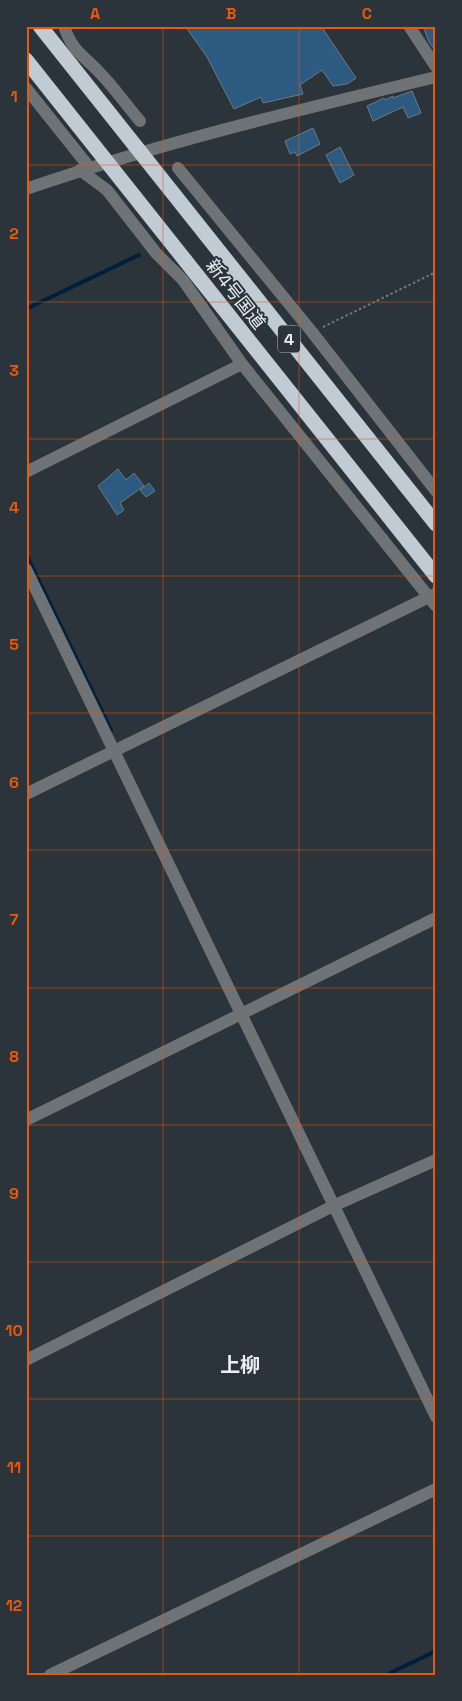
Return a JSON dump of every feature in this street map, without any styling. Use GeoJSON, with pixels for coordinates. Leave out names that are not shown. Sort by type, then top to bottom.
{"type":"FeatureCollection","features":[{"type":"Feature","properties":{"kind":"highway","name":"新4号国道"},"geometry":{"type":"LineString","coordinates":[[40,26],[74,58],[143,153],[218,250],[436,524]]}},
{"type":"Feature","properties":{"kind":"highway","name":"新4号国道"},"geometry":{"type":"LineString","coordinates":[[26,60],[108,162],[189,276],[436,576]]}},
{"type":"Feature","properties":{"kind":"street"},"geometry":{"type":"LineString","coordinates":[[64,26],[74,58],[98,71],[140,121]]}},
{"type":"Feature","properties":{"kind":"street"},"geometry":{"type":"LineString","coordinates":[[409,26],[436,67]]}},
{"type":"Feature","properties":{"kind":"street"},"geometry":{"type":"LineString","coordinates":[[26,189],[84,169],[257,120],[436,77]]}},
{"type":"Feature","properties":{"kind":"street"},"geometry":{"type":"LineString","coordinates":[[26,88],[84,169],[107,190],[156,253],[189,276],[242,364],[434,599],[26,794]]}},
{"type":"Feature","properties":{"kind":"street"},"geometry":{"type":"LineString","coordinates":[[178,168],[312,332],[436,491]]}},
{"type":"Feature","properties":{"kind":"street"},"geometry":{"type":"LineString","coordinates":[[218,250],[234,238]]}},
{"type":"Feature","properties":{"kind":"street"},"geometry":{"type":"LineString","coordinates":[[26,472],[242,364]]}},
{"type":"Feature","properties":{"kind":"street"},"geometry":{"type":"LineString","coordinates":[[26,569],[436,1417]]}},
{"type":"Feature","properties":{"kind":"street"},"geometry":{"type":"LineString","coordinates":[[26,1120],[241,1016],[436,918]]}},
{"type":"Feature","properties":{"kind":"street"},"geometry":{"type":"LineString","coordinates":[[26,1360],[333,1206],[436,1160]]}},
{"type":"Feature","properties":{"kind":"street"},"geometry":{"type":"LineString","coordinates":[[50,1675],[436,1489]]}},
{"type":"Feature","properties":{"kind":"path"},"geometry":{"type":"LineString","coordinates":[[312,332],[436,272]]}},
{"type":"Feature","properties":{"kind":"building"},"geometry":{"type":"Polygon","coordinates":[[[185,26],[321,26],[356,78],[347,84],[333,86],[322,70],[300,85],[303,94],[263,103],[261,97],[234,109],[207,57],[185,26]]]}},
{"type":"Feature","properties":{"kind":"building"},"geometry":{"type":"Polygon","coordinates":[[[423,26],[436,26],[436,52],[429,42],[423,26]]]}},
{"type":"Feature","properties":{"kind":"building"},"geometry":{"type":"Polygon","coordinates":[[[412,91],[421,113],[408,118],[403,107],[373,121],[367,106],[384,98],[385,100],[393,96],[393,98],[412,91]]]}},
{"type":"Feature","properties":{"kind":"building"},"geometry":{"type":"Polygon","coordinates":[[[313,128],[320,144],[297,156],[295,152],[290,154],[285,141],[313,128]]]}},
{"type":"Feature","properties":{"kind":"building"},"geometry":{"type":"Polygon","coordinates":[[[340,147],[354,175],[340,183],[326,155],[340,147]]]}},
{"type":"Feature","properties":{"kind":"building"},"geometry":{"type":"Polygon","coordinates":[[[118,469],[126,480],[134,473],[144,486],[120,503],[124,510],[117,515],[98,486],[118,469]]]}},
{"type":"Feature","properties":{"kind":"building"},"geometry":{"type":"Polygon","coordinates":[[[149,483],[155,491],[146,497],[140,490],[149,483]]]}},
{"type":"Feature","properties":{"kind":"waterway"},"geometry":{"type":"LineString","coordinates":[[26,309],[139,255]]}},
{"type":"Feature","properties":{"kind":"waterway"},"geometry":{"type":"LineString","coordinates":[[26,554],[111,730]]}},
{"type":"Feature","properties":{"kind":"waterway"},"geometry":{"type":"LineString","coordinates":[[386,1675],[436,1651]]}},
{"type":"Feature","properties":{"kind":"district","name":"上柳"},"geometry":{"type":"Point","coordinates":[240,1365]}}]}
